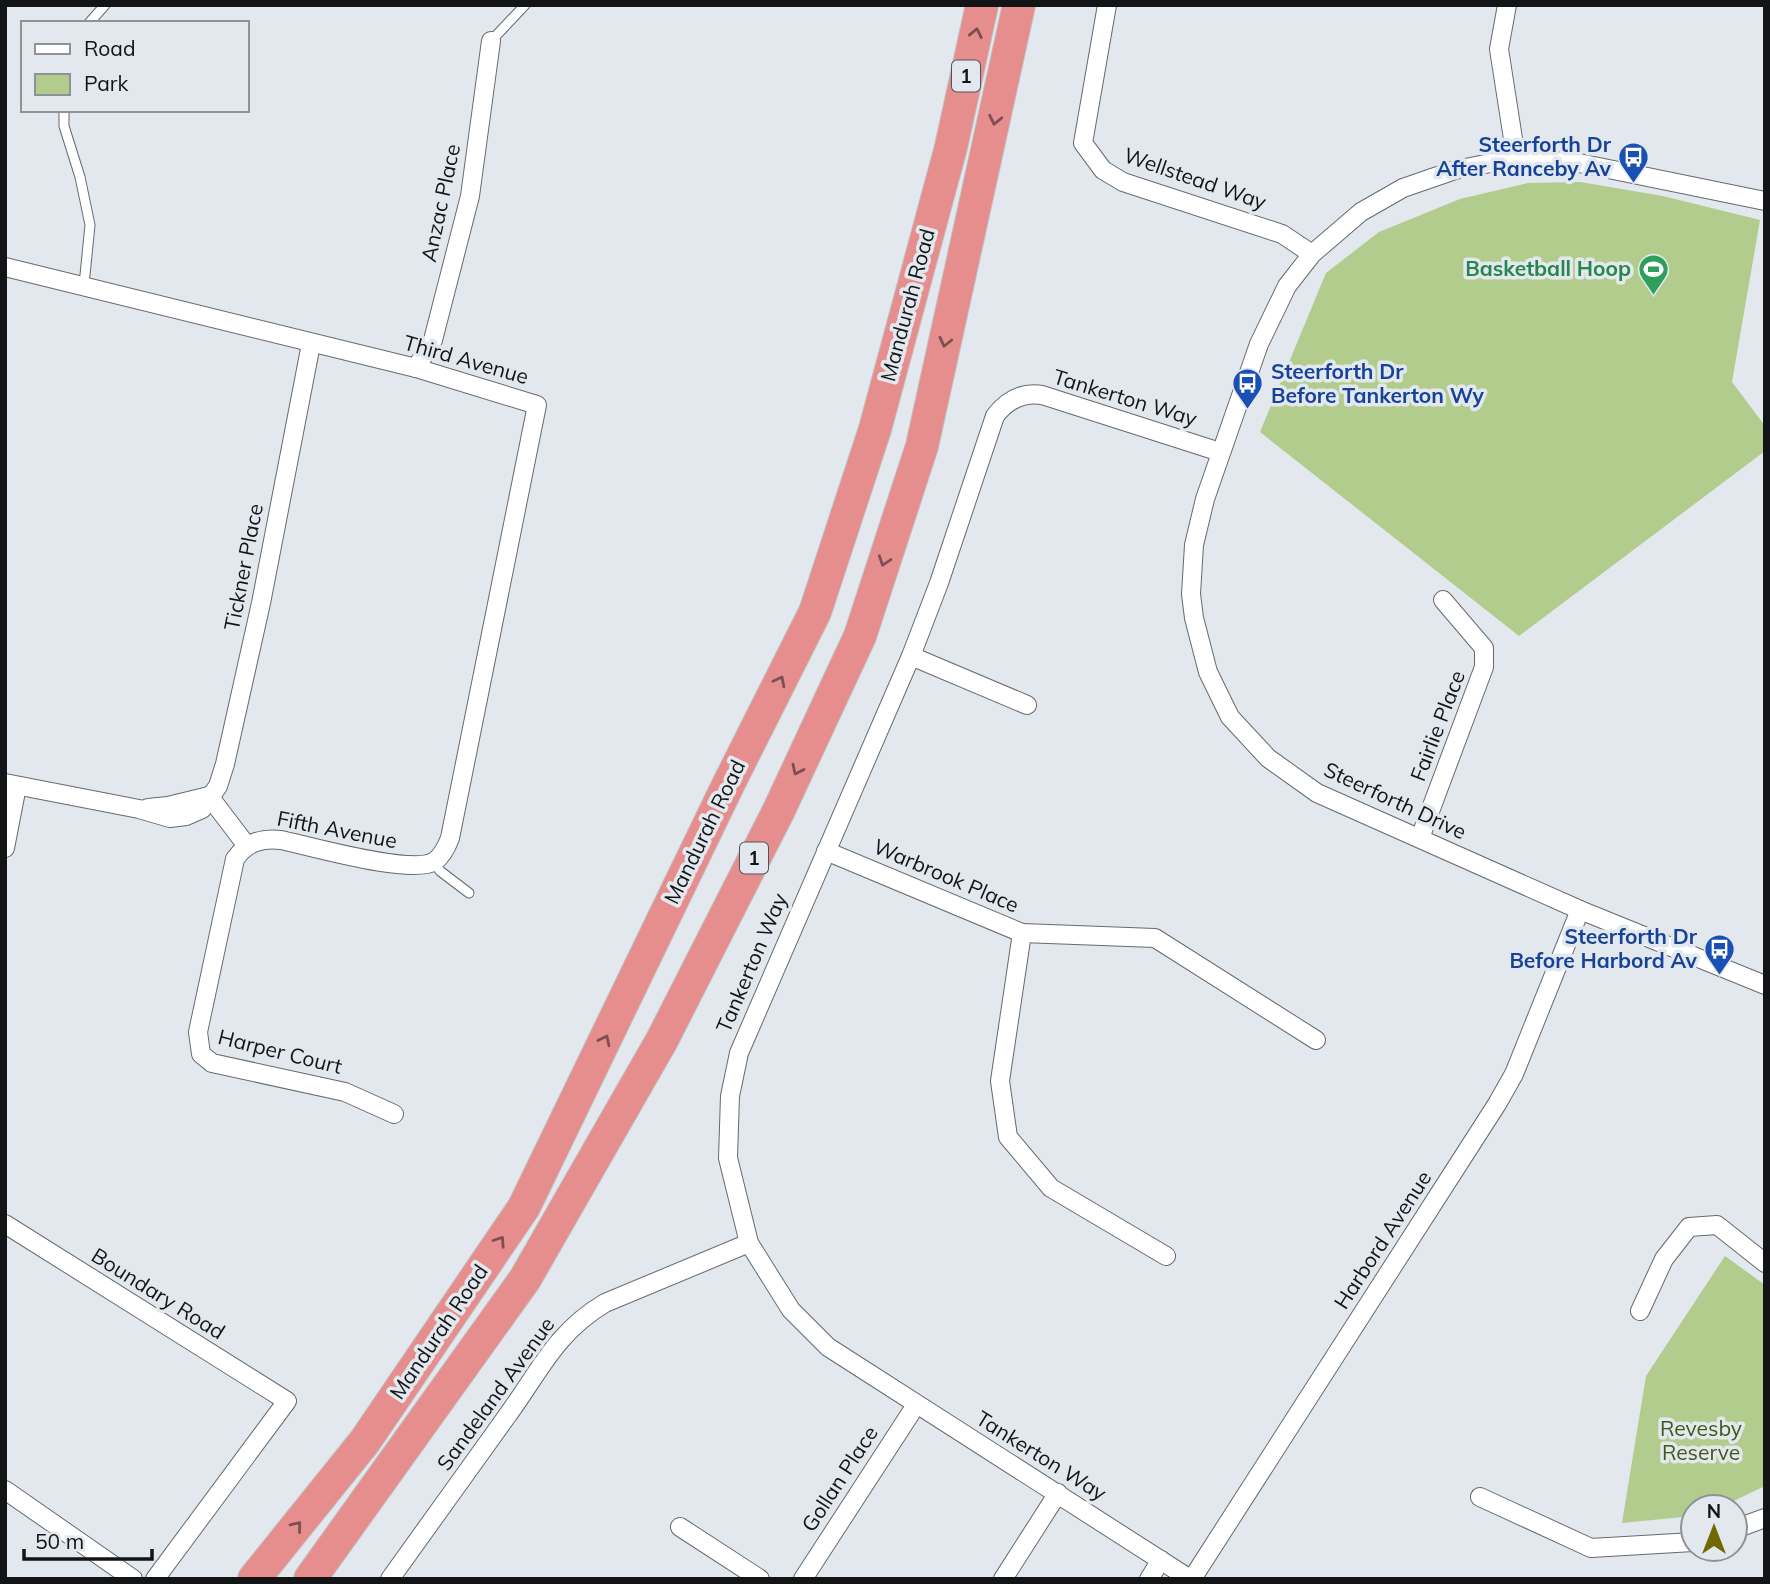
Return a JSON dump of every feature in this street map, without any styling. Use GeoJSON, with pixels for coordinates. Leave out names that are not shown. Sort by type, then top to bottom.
{"type":"FeatureCollection","features":[{"type":"Feature","properties":{"kind":"highway","name":"Mandurah Road"},"geometry":{"type":"LineString","coordinates":[[254,1579],[365,1441],[524,1206],[815,612],[875,429],[951,148],[982,5]]}},
{"type":"Feature","properties":{"kind":"highway","name":"Mandurah Road"},"geometry":{"type":"LineString","coordinates":[[310,1579],[525,1279],[662,1040],[779,810],[860,636],[922,446],[1019,5]]}},
{"type":"Feature","properties":{"kind":"street","name":"Wellstead Way"},"geometry":{"type":"LineString","coordinates":[[1107,5],[1083,143],[1103,170],[1123,183],[1282,233],[1312,254]]}},
{"type":"Feature","properties":{"kind":"street"},"geometry":{"type":"LineString","coordinates":[[1507,5],[1499,49],[1516,158]]}},
{"type":"Feature","properties":{"kind":"street","name":"Anzac Place"},"geometry":{"type":"LineString","coordinates":[[416,368],[433,340],[470,196],[491,41]]}},
{"type":"Feature","properties":{"kind":"street","name":"Steerforth Drive"},"geometry":{"type":"LineString","coordinates":[[1765,201],[1579,163],[1516,158],[1455,170],[1404,188],[1361,212],[1312,254],[1287,286],[1274,310],[1220,452],[1194,545],[1191,594],[1200,648],[1230,717],[1268,758],[1317,793],[1580,910],[1765,985]]}},
{"type":"Feature","properties":{"kind":"street","name":"Third Avenue"},"geometry":{"type":"LineString","coordinates":[[5,267],[416,368],[537,405],[450,838],[444,851],[434,862]]}},
{"type":"Feature","properties":{"kind":"street","name":"Tickner Place"},"geometry":{"type":"LineString","coordinates":[[209,796],[218,786],[225,764],[261,603],[312,344]]}},
{"type":"Feature","properties":{"kind":"street","name":"Tankerton Way"},"geometry":{"type":"LineString","coordinates":[[1191,1579],[828,1347],[791,1310],[749,1243],[728,1158],[730,1096],[739,1053],[911,656],[940,583],[995,416],[1003,405],[1030,393],[1220,452]]}},
{"type":"Feature","properties":{"kind":"street","name":"Fairlie Place"},"geometry":{"type":"LineString","coordinates":[[1420,838],[1484,667],[1484,648],[1443,600]]}},
{"type":"Feature","properties":{"kind":"street"},"geometry":{"type":"LineString","coordinates":[[911,656],[1027,705]]}},
{"type":"Feature","properties":{"kind":"street"},"geometry":{"type":"LineString","coordinates":[[5,848],[11,785],[139,808],[168,806],[209,796],[247,846]]}},
{"type":"Feature","properties":{"kind":"street","name":"Fifth Avenue"},"geometry":{"type":"LineString","coordinates":[[247,846],[265,839],[281,840],[403,866],[434,862]]}},
{"type":"Feature","properties":{"kind":"street","name":"Harper Court"},"geometry":{"type":"LineString","coordinates":[[247,846],[235,859],[198,1032],[201,1054],[212,1063],[345,1092],[394,1114]]}},
{"type":"Feature","properties":{"kind":"street","name":"Warbrook Place"},"geometry":{"type":"LineString","coordinates":[[826,851],[1022,933],[1154,938],[1316,1040]]}},
{"type":"Feature","properties":{"kind":"street","name":"Harbord Avenue"},"geometry":{"type":"LineString","coordinates":[[1191,1579],[1497,1104],[1514,1074],[1580,910]]}},
{"type":"Feature","properties":{"kind":"street"},"geometry":{"type":"LineString","coordinates":[[1022,933],[1000,1081],[1008,1137],[1051,1188],[1166,1256]]}},
{"type":"Feature","properties":{"kind":"street","name":"Boundary Road"},"geometry":{"type":"LineString","coordinates":[[5,1224],[287,1401],[155,1579]]}},
{"type":"Feature","properties":{"kind":"street"},"geometry":{"type":"LineString","coordinates":[[1640,1311],[1664,1259],[1689,1227],[1717,1225],[1765,1263]]}},
{"type":"Feature","properties":{"kind":"street","name":"Sandeland Avenue"},"geometry":{"type":"LineString","coordinates":[[390,1579],[558,1341],[583,1316],[605,1303],[749,1243]]}},
{"type":"Feature","properties":{"kind":"street","name":"Gollan Place"},"geometry":{"type":"LineString","coordinates":[[803,1579],[916,1405]]}},
{"type":"Feature","properties":{"kind":"street"},"geometry":{"type":"LineString","coordinates":[[5,1490],[133,1579]]}},
{"type":"Feature","properties":{"kind":"street"},"geometry":{"type":"LineString","coordinates":[[1003,1579],[1058,1493]]}},
{"type":"Feature","properties":{"kind":"street"},"geometry":{"type":"LineString","coordinates":[[1480,1497],[1591,1548],[1679,1543]]}},
{"type":"Feature","properties":{"kind":"street"},"geometry":{"type":"LineString","coordinates":[[680,1527],[760,1579]]}},
{"type":"Feature","properties":{"kind":"street"},"geometry":{"type":"LineString","coordinates":[[1149,1579],[1161,1560]]}},
{"type":"Feature","properties":{"kind":"lane"},"geometry":{"type":"LineString","coordinates":[[91,21],[105,5]]}},
{"type":"Feature","properties":{"kind":"lane"},"geometry":{"type":"LineString","coordinates":[[491,41],[525,5]]}},
{"type":"Feature","properties":{"kind":"lane"},"geometry":{"type":"LineString","coordinates":[[64,112],[64,126],[80,177],[89,225],[83,285]]}},
{"type":"Feature","properties":{"kind":"lane"},"geometry":{"type":"LineString","coordinates":[[434,862],[440,871],[469,893]]}},
{"type":"Feature","properties":{"kind":"green space"},"geometry":{"type":"Polygon","coordinates":[[[1580,182],[1663,196],[1760,220],[1732,382],[1765,426],[1765,451],[1519,636],[1260,432],[1326,273],[1379,232],[1460,199],[1528,183],[1580,182]]]}},
{"type":"Feature","properties":{"kind":"green space","name":"Revesby Reserve"},"geometry":{"type":"Polygon","coordinates":[[[1725,1256],[1765,1285],[1765,1486],[1749,1494],[1679,1493],[1679,1517],[1622,1523],[1646,1376],[1725,1256]]]}},
{"type":"Feature","properties":{"kind":"place","name":"Steerforth Dr After Ranceby Av"},"geometry":{"type":"Point","coordinates":[1634,184]}},
{"type":"Feature","properties":{"kind":"place","name":"Basketball Hoop"},"geometry":{"type":"Point","coordinates":[1654,296]}},
{"type":"Feature","properties":{"kind":"place","name":"Steerforth Dr Before Tankerton Wy"},"geometry":{"type":"Point","coordinates":[1248,411]}},
{"type":"Feature","properties":{"kind":"place","name":"Steerforth Dr Before Harbord Av"},"geometry":{"type":"Point","coordinates":[1720,976]}}]}
